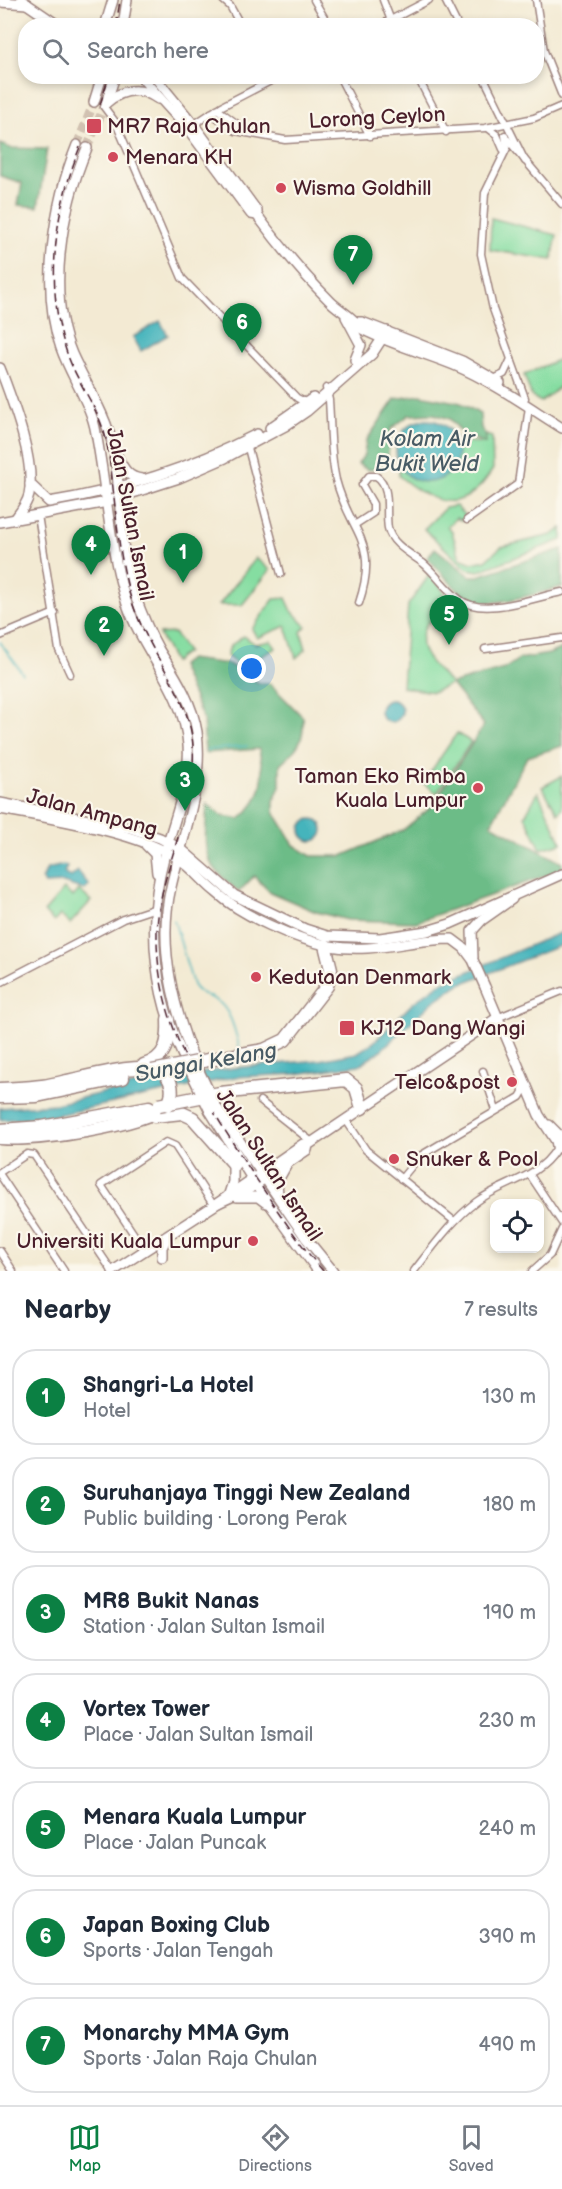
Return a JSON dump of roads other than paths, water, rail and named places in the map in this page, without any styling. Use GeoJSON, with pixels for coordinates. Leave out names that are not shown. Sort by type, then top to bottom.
{"type":"FeatureCollection","features":[{"type":"Feature","properties":{"kind":"highway"},"geometry":{"type":"LineString","coordinates":[[0,1097],[60,1092],[264,1050],[280,1044],[327,986],[331,969],[324,945]]}},
{"type":"Feature","properties":{"kind":"highway"},"geometry":{"type":"LineString","coordinates":[[131,1069],[155,1062],[164,1053],[168,1040],[168,1019]]}},
{"type":"Feature","properties":{"kind":"highway"},"geometry":{"type":"LineString","coordinates":[[0,1089],[44,1086],[131,1069],[153,1067],[170,1079],[171,1087],[171,1098],[168,1105],[132,1119],[49,1137],[0,1138]]}},
{"type":"Feature","properties":{"kind":"highway"},"geometry":{"type":"LineString","coordinates":[[0,1130],[42,1127],[220,1093],[346,1080],[356,1088],[362,1108]]}},
{"type":"Feature","properties":{"kind":"highway"},"geometry":{"type":"LineString","coordinates":[[132,1119],[176,1113],[188,1115],[230,1155]]}},
{"type":"Feature","properties":{"kind":"main road"},"geometry":{"type":"LineString","coordinates":[[107,18],[113,0]]}},
{"type":"Feature","properties":{"kind":"main road"},"geometry":{"type":"LineString","coordinates":[[124,18],[127,0]]}},
{"type":"Feature","properties":{"kind":"main road"},"geometry":{"type":"LineString","coordinates":[[127,0],[128,18]]}},
{"type":"Feature","properties":{"kind":"main road"},"geometry":{"type":"LineString","coordinates":[[0,2],[30,4],[48,18]]}},
{"type":"Feature","properties":{"kind":"main road"},"geometry":{"type":"LineString","coordinates":[[94,102],[100,84]]}},
{"type":"Feature","properties":{"kind":"main road"},"geometry":{"type":"LineString","coordinates":[[105,106],[112,84]]}},
{"type":"Feature","properties":{"kind":"main road"},"geometry":{"type":"LineString","coordinates":[[147,84],[171,110]]}},
{"type":"Feature","properties":{"kind":"main road"},"geometry":{"type":"LineString","coordinates":[[160,84],[251,214],[256,215],[319,290],[360,328],[462,361],[493,379],[562,428]]}},
{"type":"Feature","properties":{"kind":"main road"},"geometry":{"type":"LineString","coordinates":[[105,106],[131,90],[140,90],[151,94],[191,127]]}},
{"type":"Feature","properties":{"kind":"main road","name":"Jalan Sultan Ismail"},"geometry":{"type":"LineString","coordinates":[[193,1067],[174,1002],[167,956],[168,902],[196,779],[196,730],[182,688],[158,648],[134,594],[121,517],[114,450],[99,407],[71,352],[61,309],[62,238],[82,146],[62,185],[54,231],[51,261],[54,315],[61,348],[94,423],[106,501],[127,604],[141,636],[178,699],[186,728],[188,764],[158,881],[154,931],[157,972],[168,1019],[214,1109],[230,1155],[254,1181],[318,1271]]}},
{"type":"Feature","properties":{"kind":"main road"},"geometry":{"type":"LineString","coordinates":[[345,314],[361,345],[355,360]]}},
{"type":"Feature","properties":{"kind":"main road"},"geometry":{"type":"LineString","coordinates":[[247,443],[327,391],[382,335]]}},
{"type":"Feature","properties":{"kind":"main road"},"geometry":{"type":"LineString","coordinates":[[382,335],[407,350],[454,366],[562,421]]}},
{"type":"Feature","properties":{"kind":"main road"},"geometry":{"type":"LineString","coordinates":[[372,354],[382,335]]}},
{"type":"Feature","properties":{"kind":"main road"},"geometry":{"type":"LineString","coordinates":[[0,522],[106,501],[120,493],[223,455],[293,421],[372,354],[388,349],[407,350]]}},
{"type":"Feature","properties":{"kind":"main road"},"geometry":{"type":"LineString","coordinates":[[0,368],[17,409],[30,484],[26,503],[15,519]]}},
{"type":"Feature","properties":{"kind":"main road"},"geometry":{"type":"LineString","coordinates":[[114,450],[123,468],[132,477],[149,483]]}},
{"type":"Feature","properties":{"kind":"main road"},"geometry":{"type":"LineString","coordinates":[[121,517],[127,502],[149,483]]}},
{"type":"Feature","properties":{"kind":"main road"},"geometry":{"type":"LineString","coordinates":[[30,484],[49,502],[106,501]]}},
{"type":"Feature","properties":{"kind":"main road","name":"Jalan Ampang"},"geometry":{"type":"LineString","coordinates":[[0,803],[130,828],[180,854],[234,895],[305,929],[327,936],[380,938],[427,931],[562,874]]}},
{"type":"Feature","properties":{"kind":"main road","name":"Jalan Ampang"},"geometry":{"type":"LineString","coordinates":[[0,809],[166,847]]}},
{"type":"Feature","properties":{"kind":"main road"},"geometry":{"type":"LineString","coordinates":[[135,839],[153,850],[158,881]]}},
{"type":"Feature","properties":{"kind":"main road","name":"Jalan Ampang"},"geometry":{"type":"LineString","coordinates":[[180,854],[231,904],[296,936],[324,945],[389,948],[452,939],[464,948],[473,960]]}},
{"type":"Feature","properties":{"kind":"main road","name":"Jalan Ampang"},"geometry":{"type":"LineString","coordinates":[[473,960],[472,931],[482,920],[524,891]]}},
{"type":"Feature","properties":{"kind":"main road"},"geometry":{"type":"LineString","coordinates":[[473,960],[543,1120],[558,1139],[562,1150]]}},
{"type":"Feature","properties":{"kind":"main road"},"geometry":{"type":"LineString","coordinates":[[112,1271],[230,1197],[303,1144],[310,1143],[346,1120],[497,1018]]}},
{"type":"Feature","properties":{"kind":"main road","name":"Jalan Sultan Ismail"},"geometry":{"type":"LineString","coordinates":[[214,1109],[333,1271]]}},
{"type":"Feature","properties":{"kind":"main road"},"geometry":{"type":"LineString","coordinates":[[263,1174],[307,1150],[310,1143]]}},
{"type":"Feature","properties":{"kind":"main road"},"geometry":{"type":"LineString","coordinates":[[230,1155],[233,1182],[230,1197]]}},
{"type":"Feature","properties":{"kind":"main road"},"geometry":{"type":"LineString","coordinates":[[279,1197],[277,1182],[288,1162]]}},
{"type":"Feature","properties":{"kind":"main road"},"geometry":{"type":"LineString","coordinates":[[230,1197],[258,1197],[274,1211]]}},
{"type":"Feature","properties":{"kind":"main road"},"geometry":{"type":"LineString","coordinates":[[162,1257],[162,1247],[168,1236]]}},
{"type":"Feature","properties":{"kind":"street"},"geometry":{"type":"LineString","coordinates":[[223,0],[230,6],[237,18]]}},
{"type":"Feature","properties":{"kind":"street"},"geometry":{"type":"LineString","coordinates":[[314,0],[324,18]]}},
{"type":"Feature","properties":{"kind":"street"},"geometry":{"type":"LineString","coordinates":[[383,0],[390,18]]}},
{"type":"Feature","properties":{"kind":"street"},"geometry":{"type":"LineString","coordinates":[[400,18],[429,0]]}},
{"type":"Feature","properties":{"kind":"street"},"geometry":{"type":"LineString","coordinates":[[445,0],[454,18]]}},
{"type":"Feature","properties":{"kind":"street"},"geometry":{"type":"LineString","coordinates":[[536,0],[539,18]]}},
{"type":"Feature","properties":{"kind":"street"},"geometry":{"type":"LineString","coordinates":[[544,51],[562,96]]}},
{"type":"Feature","properties":{"kind":"street"},"geometry":{"type":"LineString","coordinates":[[191,127],[261,84]]}},
{"type":"Feature","properties":{"kind":"street"},"geometry":{"type":"LineString","coordinates":[[343,84],[370,136]]}},
{"type":"Feature","properties":{"kind":"street"},"geometry":{"type":"LineString","coordinates":[[421,84],[446,132]]}},
{"type":"Feature","properties":{"kind":"street"},"geometry":{"type":"LineString","coordinates":[[487,84],[525,161]]}},
{"type":"Feature","properties":{"kind":"street"},"geometry":{"type":"LineString","coordinates":[[105,106],[116,123],[182,278],[297,398],[307,403]]}},
{"type":"Feature","properties":{"kind":"street","name":"Lorong Ceylon"},"geometry":{"type":"LineString","coordinates":[[214,111],[231,129],[285,140],[488,128],[534,118],[561,107]]}},
{"type":"Feature","properties":{"kind":"street"},"geometry":{"type":"LineString","coordinates":[[467,520],[518,484],[527,402],[486,287],[481,254],[485,193],[502,151],[505,123]]}},
{"type":"Feature","properties":{"kind":"street"},"geometry":{"type":"LineString","coordinates":[[488,128],[498,135],[502,151]]}},
{"type":"Feature","properties":{"kind":"street"},"geometry":{"type":"LineString","coordinates":[[505,135],[517,153],[562,204]]}},
{"type":"Feature","properties":{"kind":"street"},"geometry":{"type":"LineString","coordinates":[[502,151],[517,153]]}},
{"type":"Feature","properties":{"kind":"street"},"geometry":{"type":"LineString","coordinates":[[493,379],[507,372],[511,358]]}},
{"type":"Feature","properties":{"kind":"street"},"geometry":{"type":"LineString","coordinates":[[327,391],[335,476],[366,548],[368,564],[366,583],[358,603]]}},
{"type":"Feature","properties":{"kind":"street"},"geometry":{"type":"LineString","coordinates":[[247,443],[281,574]]}},
{"type":"Feature","properties":{"kind":"street"},"geometry":{"type":"LineString","coordinates":[[356,524],[373,513],[373,504],[362,485],[369,476],[376,476],[385,488],[388,528],[393,539],[433,572],[463,603],[482,606],[510,605],[562,592]]}},
{"type":"Feature","properties":{"kind":"street"},"geometry":{"type":"LineString","coordinates":[[38,515],[59,650],[70,674]]}},
{"type":"Feature","properties":{"kind":"street"},"geometry":{"type":"LineString","coordinates":[[0,636],[54,613]]}},
{"type":"Feature","properties":{"kind":"street"},"geometry":{"type":"LineString","coordinates":[[484,649],[562,638]]}},
{"type":"Feature","properties":{"kind":"street"},"geometry":{"type":"LineString","coordinates":[[0,983],[123,919],[156,908]]}},
{"type":"Feature","properties":{"kind":"street"},"geometry":{"type":"LineString","coordinates":[[138,914],[149,920],[154,931]]}},
{"type":"Feature","properties":{"kind":"street"},"geometry":{"type":"LineString","coordinates":[[497,1018],[562,991]]}},
{"type":"Feature","properties":{"kind":"street"},"geometry":{"type":"LineString","coordinates":[[483,1071],[496,1110]]}},
{"type":"Feature","properties":{"kind":"street"},"geometry":{"type":"LineString","coordinates":[[402,1179],[420,1156],[520,1097],[523,1092],[522,1072]]}},
{"type":"Feature","properties":{"kind":"street"},"geometry":{"type":"LineString","coordinates":[[260,1101],[310,1143]]}},
{"type":"Feature","properties":{"kind":"street"},"geometry":{"type":"LineString","coordinates":[[346,1120],[366,1150],[454,1221]]}},
{"type":"Feature","properties":{"kind":"street"},"geometry":{"type":"LineString","coordinates":[[414,1271],[454,1221],[478,1200],[530,1175],[551,1159],[558,1139]]}},
{"type":"Feature","properties":{"kind":"street"},"geometry":{"type":"LineString","coordinates":[[145,1251],[101,1185],[166,1142],[175,1146],[216,1205]]}},
{"type":"Feature","properties":{"kind":"street"},"geometry":{"type":"LineString","coordinates":[[64,1271],[0,1174],[27,1154],[34,1155],[112,1271]]}},
{"type":"Feature","properties":{"kind":"street"},"geometry":{"type":"LineString","coordinates":[[530,1175],[562,1223]]}},
{"type":"Feature","properties":{"kind":"street"},"geometry":{"type":"LineString","coordinates":[[532,1271],[550,1256],[562,1229]]}},
{"type":"Feature","properties":{"kind":"street"},"geometry":{"type":"LineString","coordinates":[[0,1251],[13,1271]]}},
{"type":"Feature","properties":{"kind":"water"},"geometry":{"type":"Polygon","coordinates":[[[160,321],[168,335],[141,351],[133,337],[160,321]]]}},
{"type":"Feature","properties":{"kind":"water","name":"Kolam Air Bukit Weld"},"geometry":{"type":"Polygon","coordinates":[[[421,420],[433,420],[449,429],[456,439],[458,451],[456,463],[449,473],[433,482],[421,482],[410,477],[401,468],[396,457],[396,445],[401,434],[410,425],[421,420]]]}},
{"type":"Feature","properties":{"kind":"water"},"geometry":{"type":"Polygon","coordinates":[[[391,700],[399,703],[402,711],[399,719],[391,722],[383,719],[380,711],[383,703],[391,700]]]}},
{"type":"Feature","properties":{"kind":"water"},"geometry":{"type":"Polygon","coordinates":[[[312,819],[320,822],[323,830],[320,838],[312,841],[304,838],[301,830],[304,822],[312,819]]]}},
{"type":"Feature","properties":{"kind":"water"},"geometry":{"type":"Polygon","coordinates":[[[64,865],[67,867],[64,872],[66,875],[71,877],[78,871],[89,885],[85,890],[63,883],[45,884],[42,880],[47,869],[64,865]]]}},
{"type":"Feature","properties":{"kind":"water"},"geometry":{"type":"Polygon","coordinates":[[[562,932],[562,945],[458,985],[433,1002],[377,1054],[359,1065],[296,1074],[235,1077],[43,1118],[0,1120],[0,1108],[56,1104],[160,1079],[233,1068],[319,1060],[357,1053],[374,1042],[413,1003],[439,984],[562,932]]]}},
{"type":"Feature","properties":{"kind":"waterway"},"geometry":{"type":"LineString","coordinates":[[0,642],[23,674]]}},
{"type":"Feature","properties":{"kind":"waterway"},"geometry":{"type":"LineString","coordinates":[[206,750],[247,746]]}},
{"type":"Feature","properties":{"kind":"waterway","name":"Sungai Kelang"},"geometry":{"type":"LineString","coordinates":[[174,920],[193,985],[226,1010],[240,1050]]}},
{"type":"Feature","properties":{"kind":"tunnel"},"geometry":{"type":"LineString","coordinates":[[77,145],[94,102]]}},
{"type":"Feature","properties":{"kind":"tunnel"},"geometry":{"type":"LineString","coordinates":[[87,148],[104,107]]}},
{"type":"Feature","properties":{"kind":"railway"},"geometry":{"type":"LineString","coordinates":[[117,18],[120,0]]}},
{"type":"Feature","properties":{"kind":"railway"},"geometry":{"type":"LineString","coordinates":[[100,105],[107,84]]}},
{"type":"Feature","properties":{"kind":"railway"},"geometry":{"type":"LineString","coordinates":[[80,147],[58,224],[54,277],[56,304],[68,356],[99,417],[106,439],[120,549],[129,592],[146,635],[187,715],[192,736],[193,760],[190,786]]}},
{"type":"Feature","properties":{"kind":"railway"},"geometry":{"type":"LineString","coordinates":[[178,837],[161,897],[157,934],[159,967],[174,1029],[186,1059],[216,1116],[286,1222],[323,1271]]}},
{"type":"Feature","properties":{"kind":"place","name":"MR7 Raja Chulan"},"geometry":{"type":"Point","coordinates":[94,126]}},
{"type":"Feature","properties":{"kind":"place","name":"Menara KH"},"geometry":{"type":"Point","coordinates":[113,157]}},
{"type":"Feature","properties":{"kind":"place","name":"Wisma Goldhill"},"geometry":{"type":"Point","coordinates":[281,188]}},
{"type":"Feature","properties":{"kind":"place","name":"Monarchy MMA Gym"},"geometry":{"type":"Point","coordinates":[353,285]}},
{"type":"Feature","properties":{"kind":"place","name":"Japan Boxing Club"},"geometry":{"type":"Point","coordinates":[242,353]}},
{"type":"Feature","properties":{"kind":"place","name":"Vortex Tower"},"geometry":{"type":"Point","coordinates":[91,575]}},
{"type":"Feature","properties":{"kind":"place","name":"Shangri-La Hotel"},"geometry":{"type":"Point","coordinates":[183,583]}},
{"type":"Feature","properties":{"kind":"place","name":"Menara Kuala Lumpur"},"geometry":{"type":"Point","coordinates":[449,645]}},
{"type":"Feature","properties":{"kind":"place","name":"Suruhanjaya Tinggi New Zealand"},"geometry":{"type":"Point","coordinates":[104,656]}},
{"type":"Feature","properties":{"kind":"place","name":"Taman Eko Rimba Kuala Lumpur"},"geometry":{"type":"Point","coordinates":[478,788]}},
{"type":"Feature","properties":{"kind":"place","name":"MR8 Bukit Nanas"},"geometry":{"type":"Point","coordinates":[185,811]}},
{"type":"Feature","properties":{"kind":"place","name":"Kedutaan Denmark"},"geometry":{"type":"Point","coordinates":[256,977]}},
{"type":"Feature","properties":{"kind":"place","name":"KJ12 Dang Wangi"},"geometry":{"type":"Point","coordinates":[347,1028]}},
{"type":"Feature","properties":{"kind":"place","name":"Telco&post"},"geometry":{"type":"Point","coordinates":[512,1082]}},
{"type":"Feature","properties":{"kind":"place","name":"Snuker & Pool"},"geometry":{"type":"Point","coordinates":[394,1159]}},
{"type":"Feature","properties":{"kind":"place","name":"Universiti Kuala Lumpur"},"geometry":{"type":"Point","coordinates":[253,1241]}}]}
